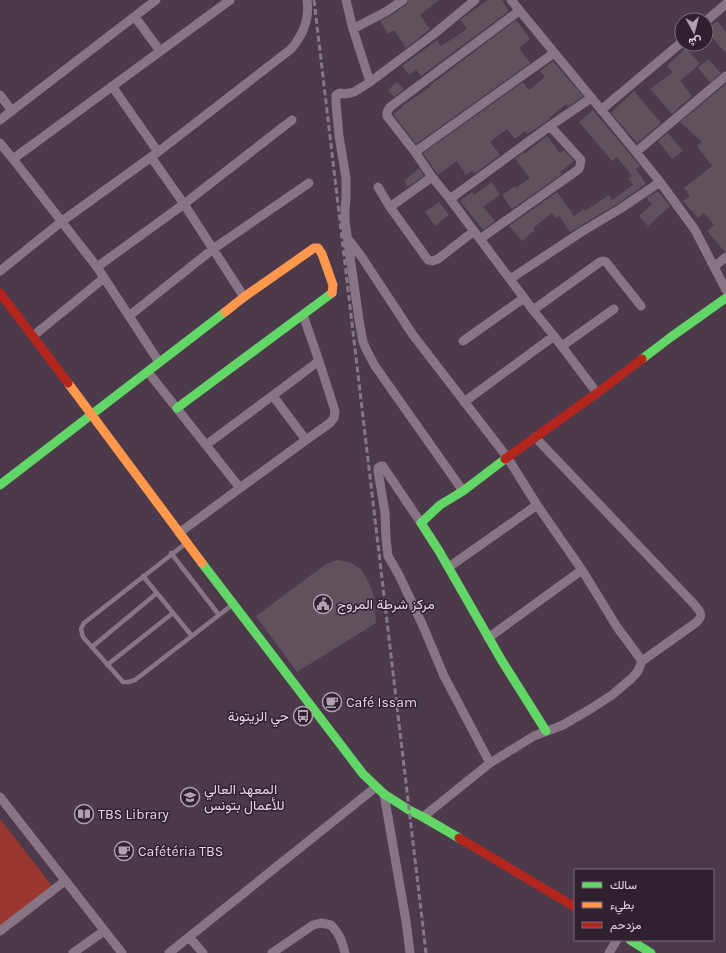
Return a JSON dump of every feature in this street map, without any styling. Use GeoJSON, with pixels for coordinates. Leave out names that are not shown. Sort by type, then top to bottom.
{"type":"FeatureCollection","features":[{"type":"Feature","properties":{"kind":"street"},"geometry":{"type":"LineString","coordinates":[[0,120],[156,0]]}},
{"type":"Feature","properties":{"kind":"street"},"geometry":{"type":"LineString","coordinates":[[13,159],[230,0]]}},
{"type":"Feature","properties":{"kind":"street"},"geometry":{"type":"LineString","coordinates":[[0,271],[61,222],[154,154],[291,49],[298,40],[308,18],[307,0]]}},
{"type":"Feature","properties":{"kind":"street"},"geometry":{"type":"LineString","coordinates":[[346,0],[353,29],[370,82]]}},
{"type":"Feature","properties":{"kind":"street"},"geometry":{"type":"LineString","coordinates":[[353,29],[387,11],[402,0]]}},
{"type":"Feature","properties":{"kind":"street"},"geometry":{"type":"LineString","coordinates":[[463,490],[375,366],[363,342],[347,237],[345,214],[346,178],[339,136],[336,95],[340,93],[348,94],[354,92],[370,82],[434,34],[475,0]]}},
{"type":"Feature","properties":{"kind":"street"},"geometry":{"type":"LineString","coordinates":[[511,0],[660,182],[695,230],[726,290]]}},
{"type":"Feature","properties":{"kind":"street"},"geometry":{"type":"LineString","coordinates":[[714,14],[726,4]]}},
{"type":"Feature","properties":{"kind":"street"},"geometry":{"type":"LineString","coordinates":[[519,11],[388,109],[386,114],[432,177],[597,393]]}},
{"type":"Feature","properties":{"kind":"street"},"geometry":{"type":"LineString","coordinates":[[135,17],[160,51]]}},
{"type":"Feature","properties":{"kind":"street"},"geometry":{"type":"LineString","coordinates":[[601,110],[674,49]]}},
{"type":"Feature","properties":{"kind":"street"},"geometry":{"type":"LineString","coordinates":[[415,152],[554,53]]}},
{"type":"Feature","properties":{"kind":"street"},"geometry":{"type":"LineString","coordinates":[[636,152],[726,76]]}},
{"type":"Feature","properties":{"kind":"street"},"geometry":{"type":"LineString","coordinates":[[112,86],[184,204],[244,297]]}},
{"type":"Feature","properties":{"kind":"street"},"geometry":{"type":"LineString","coordinates":[[0,95],[12,111]]}},
{"type":"Feature","properties":{"kind":"street"},"geometry":{"type":"LineString","coordinates":[[450,199],[591,98]]}},
{"type":"Feature","properties":{"kind":"street"},"geometry":{"type":"LineString","coordinates":[[97,267],[184,204],[292,120]]}},
{"type":"Feature","properties":{"kind":"street"},"geometry":{"type":"LineString","coordinates":[[480,239],[579,169],[581,160],[550,126]]}},
{"type":"Feature","properties":{"kind":"street"},"geometry":{"type":"LineString","coordinates":[[0,144],[97,267],[160,362]]}},
{"type":"Feature","properties":{"kind":"street"},"geometry":{"type":"LineString","coordinates":[[390,206],[432,177]]}},
{"type":"Feature","properties":{"kind":"street"},"geometry":{"type":"LineString","coordinates":[[510,279],[660,182]]}},
{"type":"Feature","properties":{"kind":"street"},"geometry":{"type":"LineString","coordinates":[[129,316],[213,249],[309,183]]}},
{"type":"Feature","properties":{"kind":"street"},"geometry":{"type":"LineString","coordinates":[[378,187],[426,258],[432,262],[474,231]]}},
{"type":"Feature","properties":{"kind":"street"},"geometry":{"type":"LineString","coordinates":[[347,237],[413,335],[507,457],[582,570],[617,627],[642,661]]}},
{"type":"Feature","properties":{"kind":"street"},"geometry":{"type":"LineString","coordinates":[[0,485],[244,297],[309,251],[314,248],[318,248],[322,254],[333,285],[333,290],[329,296],[177,408]]}},
{"type":"Feature","properties":{"kind":"street"},"geometry":{"type":"LineString","coordinates":[[714,266],[726,257]]}},
{"type":"Feature","properties":{"kind":"street"},"geometry":{"type":"LineString","coordinates":[[533,310],[603,261],[606,262],[641,306]]}},
{"type":"Feature","properties":{"kind":"street"},"geometry":{"type":"LineString","coordinates":[[33,336],[104,278]]}},
{"type":"Feature","properties":{"kind":"street"},"geometry":{"type":"LineString","coordinates":[[0,294],[92,414],[186,542],[363,774],[384,794],[409,810],[574,906]]}},
{"type":"Feature","properties":{"kind":"street"},"geometry":{"type":"LineString","coordinates":[[463,341],[524,298]]}},
{"type":"Feature","properties":{"kind":"street"},"geometry":{"type":"LineString","coordinates":[[421,523],[440,505],[463,490],[726,298]]}},
{"type":"Feature","properties":{"kind":"street"},"geometry":{"type":"LineString","coordinates":[[562,346],[614,309]]}},
{"type":"Feature","properties":{"kind":"street"},"geometry":{"type":"LineString","coordinates":[[179,532],[330,423],[334,418],[335,411],[304,315]]}},
{"type":"Feature","properties":{"kind":"street"},"geometry":{"type":"LineString","coordinates":[[464,402],[554,336]]}},
{"type":"Feature","properties":{"kind":"street"},"geometry":{"type":"LineString","coordinates":[[206,444],[319,361]]}},
{"type":"Feature","properties":{"kind":"street"},"geometry":{"type":"LineString","coordinates":[[148,372],[240,488]]}},
{"type":"Feature","properties":{"kind":"street"},"geometry":{"type":"LineString","coordinates":[[273,396],[306,440]]}},
{"type":"Feature","properties":{"kind":"street"},"geometry":{"type":"LineString","coordinates":[[423,817],[490,763],[534,736],[569,721],[612,695],[632,678],[638,671],[642,661],[699,620],[701,616],[699,610],[693,602],[535,437]]}},
{"type":"Feature","properties":{"kind":"street"},"geometry":{"type":"LineString","coordinates":[[490,763],[444,676],[423,626],[399,575],[388,556],[385,513],[378,471],[380,466],[383,466],[433,541],[488,638],[532,711],[546,731]]}},
{"type":"Feature","properties":{"kind":"street"},"geometry":{"type":"LineString","coordinates":[[449,567],[537,504]]}},
{"type":"Feature","properties":{"kind":"street"},"geometry":{"type":"LineString","coordinates":[[488,638],[582,570]]}},
{"type":"Feature","properties":{"kind":"street"},"geometry":{"type":"LineString","coordinates":[[168,953],[376,787]]}},
{"type":"Feature","properties":{"kind":"street"},"geometry":{"type":"LineString","coordinates":[[384,794],[406,921],[410,953]]}},
{"type":"Feature","properties":{"kind":"street"},"geometry":{"type":"LineString","coordinates":[[0,797],[122,953]]}},
{"type":"Feature","properties":{"kind":"street"},"geometry":{"type":"LineString","coordinates":[[0,931],[65,881]]}},
{"type":"Feature","properties":{"kind":"street"},"geometry":{"type":"LineString","coordinates":[[272,953],[312,925],[321,923],[331,924],[336,930],[342,940],[345,953]]}},
{"type":"Feature","properties":{"kind":"street"},"geometry":{"type":"LineString","coordinates":[[73,953],[104,931]]}},
{"type":"Feature","properties":{"kind":"street"},"geometry":{"type":"LineString","coordinates":[[189,937],[202,953]]}},
{"type":"Feature","properties":{"kind":"street"},"geometry":{"type":"LineString","coordinates":[[609,953],[616,941]]}},
{"type":"Feature","properties":{"kind":"street"},"geometry":{"type":"LineString","coordinates":[[632,941],[651,953]]}},
{"type":"Feature","properties":{"kind":"lane"},"geometry":{"type":"LineString","coordinates":[[186,542],[84,623],[81,628],[83,637],[123,682],[129,682],[135,680],[233,604]]}},
{"type":"Feature","properties":{"kind":"lane"},"geometry":{"type":"LineString","coordinates":[[171,554],[219,614]]}},
{"type":"Feature","properties":{"kind":"lane"},"geometry":{"type":"LineString","coordinates":[[143,576],[192,636]]}},
{"type":"Feature","properties":{"kind":"lane"},"geometry":{"type":"LineString","coordinates":[[92,647],[157,593]]}},
{"type":"Feature","properties":{"kind":"lane"},"geometry":{"type":"LineString","coordinates":[[107,664],[173,613]]}},
{"type":"Feature","properties":{"kind":"shaded area"},"geometry":{"type":"Polygon","coordinates":[[[0,819],[53,887],[0,927],[0,819]]]}},
{"type":"Feature","properties":{"kind":"building"},"geometry":{"type":"Polygon","coordinates":[[[409,0],[439,0],[420,15],[430,29],[406,48],[394,30],[388,34],[380,21],[406,5],[409,0]]]}},
{"type":"Feature","properties":{"kind":"building"},"geometry":{"type":"Polygon","coordinates":[[[488,0],[502,0],[509,11],[421,76],[416,70],[409,75],[402,66],[437,40],[441,46],[467,29],[460,20],[488,0]]]}},
{"type":"Feature","properties":{"kind":"building"},"geometry":{"type":"Polygon","coordinates":[[[516,20],[530,39],[519,48],[530,63],[416,144],[393,114],[516,20]]]}},
{"type":"Feature","properties":{"kind":"building"},"geometry":{"type":"Polygon","coordinates":[[[717,21],[726,32],[726,54],[714,40],[714,23],[717,21]]]}},
{"type":"Feature","properties":{"kind":"building"},"geometry":{"type":"Polygon","coordinates":[[[682,52],[690,52],[700,64],[680,81],[692,96],[672,114],[650,89],[673,72],[667,66],[682,52]]]}},
{"type":"Feature","properties":{"kind":"building"},"geometry":{"type":"Polygon","coordinates":[[[708,59],[721,73],[710,82],[698,68],[708,59]]]}},
{"type":"Feature","properties":{"kind":"building"},"geometry":{"type":"Polygon","coordinates":[[[553,61],[583,96],[568,107],[566,104],[549,118],[550,119],[528,134],[525,131],[515,139],[507,129],[490,142],[500,155],[474,174],[472,171],[466,175],[457,161],[438,175],[423,153],[523,82],[529,90],[545,77],[540,71],[553,61]]]}},
{"type":"Feature","properties":{"kind":"building"},"geometry":{"type":"Polygon","coordinates":[[[397,82],[404,89],[394,97],[388,90],[397,82]]]}},
{"type":"Feature","properties":{"kind":"building"},"geometry":{"type":"Polygon","coordinates":[[[726,84],[726,251],[724,251],[707,231],[714,225],[704,213],[698,218],[683,201],[690,196],[684,188],[712,166],[697,146],[702,142],[680,122],[726,84]]]}},
{"type":"Feature","properties":{"kind":"building"},"geometry":{"type":"Polygon","coordinates":[[[634,91],[661,123],[637,143],[611,113],[634,91]]]}},
{"type":"Feature","properties":{"kind":"building"},"geometry":{"type":"Polygon","coordinates":[[[593,110],[640,166],[636,169],[646,184],[617,204],[570,232],[559,216],[556,218],[552,213],[533,228],[535,230],[522,241],[509,226],[557,192],[574,216],[583,209],[585,211],[609,195],[612,200],[633,185],[628,178],[632,176],[617,157],[612,161],[579,122],[593,110]]]}},
{"type":"Feature","properties":{"kind":"building"},"geometry":{"type":"Polygon","coordinates":[[[668,133],[683,151],[672,159],[658,141],[668,133]]]}},
{"type":"Feature","properties":{"kind":"building"},"geometry":{"type":"Polygon","coordinates":[[[547,136],[560,153],[564,150],[574,161],[560,172],[562,174],[512,209],[502,195],[515,186],[516,188],[530,178],[515,159],[547,136]]]}},
{"type":"Feature","properties":{"kind":"building"},"geometry":{"type":"Polygon","coordinates":[[[419,168],[424,176],[408,187],[404,181],[419,168]]]}},
{"type":"Feature","properties":{"kind":"building"},"geometry":{"type":"Polygon","coordinates":[[[492,182],[500,195],[483,207],[495,221],[483,230],[460,201],[472,192],[474,195],[492,182]]]}},
{"type":"Feature","properties":{"kind":"building"},"geometry":{"type":"Polygon","coordinates":[[[658,191],[670,206],[648,226],[639,216],[652,204],[646,198],[658,191]]]}},
{"type":"Feature","properties":{"kind":"building"},"geometry":{"type":"Polygon","coordinates":[[[439,202],[449,215],[435,226],[425,212],[439,202]]]}},
{"type":"Feature","properties":{"kind":"building","name":"مركز شرطة المروج"},"geometry":{"type":"Polygon","coordinates":[[[337,560],[349,562],[361,569],[373,593],[376,623],[297,672],[256,616],[326,564],[337,560]]]}},
{"type":"Feature","properties":{"kind":"railway"},"geometry":{"type":"LineString","coordinates":[[314,0],[426,953]]}},
{"type":"Feature","properties":{"kind":"traffic: fast"},"geometry":{"type":"LineString","coordinates":[[177,408],[332,293]]}},
{"type":"Feature","properties":{"kind":"traffic: fast"},"geometry":{"type":"LineString","coordinates":[[642,359],[726,298]]}},
{"type":"Feature","properties":{"kind":"traffic: fast"},"geometry":{"type":"LineString","coordinates":[[0,485],[225,312]]}},
{"type":"Feature","properties":{"kind":"traffic: fast"},"geometry":{"type":"LineString","coordinates":[[505,459],[463,491],[440,505],[421,523],[439,551],[502,661],[546,731]]}},
{"type":"Feature","properties":{"kind":"traffic: fast"},"geometry":{"type":"LineString","coordinates":[[202,563],[363,774],[384,794],[459,838]]}},
{"type":"Feature","properties":{"kind":"traffic: fast"},"geometry":{"type":"LineString","coordinates":[[632,941],[651,953]]}},
{"type":"Feature","properties":{"kind":"traffic: slow"},"geometry":{"type":"LineString","coordinates":[[225,312],[314,248],[318,248],[322,254],[333,285],[332,293]]}},
{"type":"Feature","properties":{"kind":"traffic: slow"},"geometry":{"type":"LineString","coordinates":[[68,383],[202,563]]}},
{"type":"Feature","properties":{"kind":"traffic: jam"},"geometry":{"type":"LineString","coordinates":[[0,293],[68,383]]}},
{"type":"Feature","properties":{"kind":"traffic: jam"},"geometry":{"type":"LineString","coordinates":[[505,459],[642,359]]}},
{"type":"Feature","properties":{"kind":"traffic: jam"},"geometry":{"type":"LineString","coordinates":[[459,838],[574,906]]}},
{"type":"Feature","properties":{"kind":"place","name":"مركز شرطة المروج"},"geometry":{"type":"Point","coordinates":[323,604]}},
{"type":"Feature","properties":{"kind":"place","name":"Café Issam"},"geometry":{"type":"Point","coordinates":[332,702]}},
{"type":"Feature","properties":{"kind":"place","name":"حي الزيتونة"},"geometry":{"type":"Point","coordinates":[303,716]}},
{"type":"Feature","properties":{"kind":"place","name":"المعهد العالي للأعمال بتونس"},"geometry":{"type":"Point","coordinates":[190,797]}},
{"type":"Feature","properties":{"kind":"place","name":"TBS Library"},"geometry":{"type":"Point","coordinates":[84,814]}},
{"type":"Feature","properties":{"kind":"place","name":"Cafétéria TBS"},"geometry":{"type":"Point","coordinates":[124,851]}}]}
